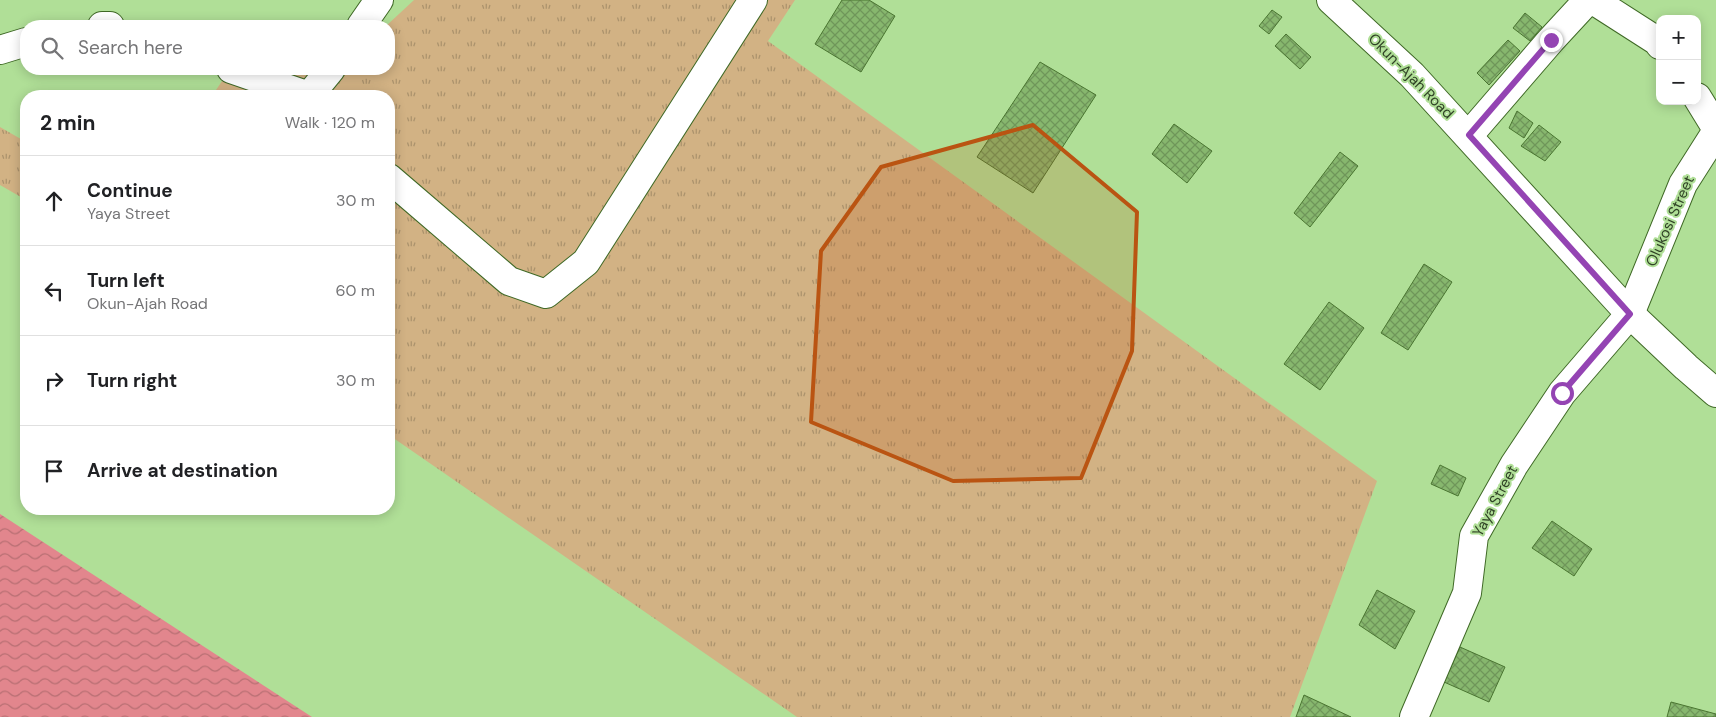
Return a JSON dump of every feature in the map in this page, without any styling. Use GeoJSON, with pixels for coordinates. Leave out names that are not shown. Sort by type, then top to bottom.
{"type":"FeatureCollection","features":[{"type":"Feature","properties":{"kind":"street"},"geometry":{"type":"LineString","coordinates":[[365,20],[379,0]]}},
{"type":"Feature","properties":{"kind":"street"},"geometry":{"type":"LineString","coordinates":[[395,183],[509,281],[546,294],[586,262],[753,0]]}},
{"type":"Feature","properties":{"kind":"street","name":"Okun-Ajah Road"},"geometry":{"type":"LineString","coordinates":[[1330,0],[1412,74],[1630,314],[1716,393]]}},
{"type":"Feature","properties":{"kind":"street"},"geometry":{"type":"LineString","coordinates":[[1469,135],[1588,0]]}},
{"type":"Feature","properties":{"kind":"street"},"geometry":{"type":"LineString","coordinates":[[1593,0],[1656,40]]}},
{"type":"Feature","properties":{"kind":"street"},"geometry":{"type":"LineString","coordinates":[[0,50],[20,44]]}},
{"type":"Feature","properties":{"kind":"street"},"geometry":{"type":"LineString","coordinates":[[249,75],[292,90]]}},
{"type":"Feature","properties":{"kind":"street"},"geometry":{"type":"LineString","coordinates":[[315,90],[326,75]]}},
{"type":"Feature","properties":{"kind":"street"},"geometry":{"type":"LineString","coordinates":[[1701,104],[1716,130]]}},
{"type":"Feature","properties":{"kind":"street","name":"Olukosi Street"},"geometry":{"type":"LineString","coordinates":[[1630,314],[1683,184],[1716,130]]}},
{"type":"Feature","properties":{"kind":"street","name":"Yaya Street"},"geometry":{"type":"LineString","coordinates":[[1414,717],[1467,593],[1474,536],[1514,465],[1562,393],[1630,314]]}},
{"type":"Feature","properties":{"kind":"highlighted area"},"geometry":{"type":"Polygon","coordinates":[[[1033,125],[1137,212],[1132,351],[1081,478],[953,481],[811,422],[821,251],[881,167],[1033,125]]]}},
{"type":"Feature","properties":{"kind":"green space"},"geometry":{"type":"Polygon","coordinates":[[[414,0],[795,0],[768,41],[1377,481],[1290,717],[797,717],[395,439],[395,90],[216,90],[226,75],[395,75],[395,20],[392,20],[414,0]]]}},
{"type":"Feature","properties":{"kind":"green space"},"geometry":{"type":"Polygon","coordinates":[[[0,127],[20,139],[20,197],[0,185],[0,127]]]}},
{"type":"Feature","properties":{"kind":"water"},"geometry":{"type":"Polygon","coordinates":[[[0,514],[312,717],[0,717],[0,514]]]}},
{"type":"Feature","properties":{"kind":"building"},"geometry":{"type":"Polygon","coordinates":[[[842,0],[869,0],[895,16],[861,72],[815,44],[842,0]]]}},
{"type":"Feature","properties":{"kind":"building"},"geometry":{"type":"Polygon","coordinates":[[[1272,10],[1282,17],[1269,34],[1259,26],[1272,10]]]}},
{"type":"Feature","properties":{"kind":"building"},"geometry":{"type":"Polygon","coordinates":[[[1525,13],[1542,27],[1530,41],[1513,28],[1525,13]]]}},
{"type":"Feature","properties":{"kind":"building"},"geometry":{"type":"Polygon","coordinates":[[[1286,34],[1311,57],[1300,69],[1275,46],[1286,34]]]}},
{"type":"Feature","properties":{"kind":"building"},"geometry":{"type":"Polygon","coordinates":[[[1508,40],[1520,51],[1489,85],[1477,73],[1508,40]]]}},
{"type":"Feature","properties":{"kind":"building"},"geometry":{"type":"Polygon","coordinates":[[[1040,62],[1096,95],[1033,193],[977,157],[1040,62]]]}},
{"type":"Feature","properties":{"kind":"building"},"geometry":{"type":"Polygon","coordinates":[[[1517,111],[1533,123],[1524,138],[1509,128],[1517,111]]]}},
{"type":"Feature","properties":{"kind":"building"},"geometry":{"type":"Polygon","coordinates":[[[1174,124],[1212,151],[1187,183],[1152,154],[1174,124]]]}},
{"type":"Feature","properties":{"kind":"building"},"geometry":{"type":"Polygon","coordinates":[[[1539,125],[1561,142],[1545,161],[1521,146],[1539,125]]]}},
{"type":"Feature","properties":{"kind":"building"},"geometry":{"type":"Polygon","coordinates":[[[1340,152],[1358,166],[1310,227],[1294,213],[1340,152]]]}},
{"type":"Feature","properties":{"kind":"building"},"geometry":{"type":"Polygon","coordinates":[[[1424,264],[1452,282],[1408,350],[1381,333],[1424,264]]]}},
{"type":"Feature","properties":{"kind":"building"},"geometry":{"type":"Polygon","coordinates":[[[1329,302],[1364,328],[1320,390],[1284,364],[1329,302]]]}},
{"type":"Feature","properties":{"kind":"building"},"geometry":{"type":"Polygon","coordinates":[[[1440,465],[1466,478],[1458,496],[1431,484],[1440,465]]]}},
{"type":"Feature","properties":{"kind":"building"},"geometry":{"type":"Polygon","coordinates":[[[1552,521],[1592,549],[1574,576],[1532,548],[1552,521]]]}},
{"type":"Feature","properties":{"kind":"building"},"geometry":{"type":"Polygon","coordinates":[[[1377,590],[1415,611],[1395,649],[1359,625],[1377,590]]]}},
{"type":"Feature","properties":{"kind":"building"},"geometry":{"type":"Polygon","coordinates":[[[1460,647],[1505,667],[1489,702],[1444,682],[1460,647]]]}},
{"type":"Feature","properties":{"kind":"building"},"geometry":{"type":"Polygon","coordinates":[[[1304,695],[1351,717],[1296,717],[1304,695]]]}},
{"type":"Feature","properties":{"kind":"building"},"geometry":{"type":"Polygon","coordinates":[[[1671,702],[1716,714],[1716,717],[1667,717],[1671,702]]]}},
{"type":"Feature","properties":{"kind":"route"},"geometry":{"type":"LineString","coordinates":[[1551,40],[1469,135],[1630,314],[1562,393]]}}]}
